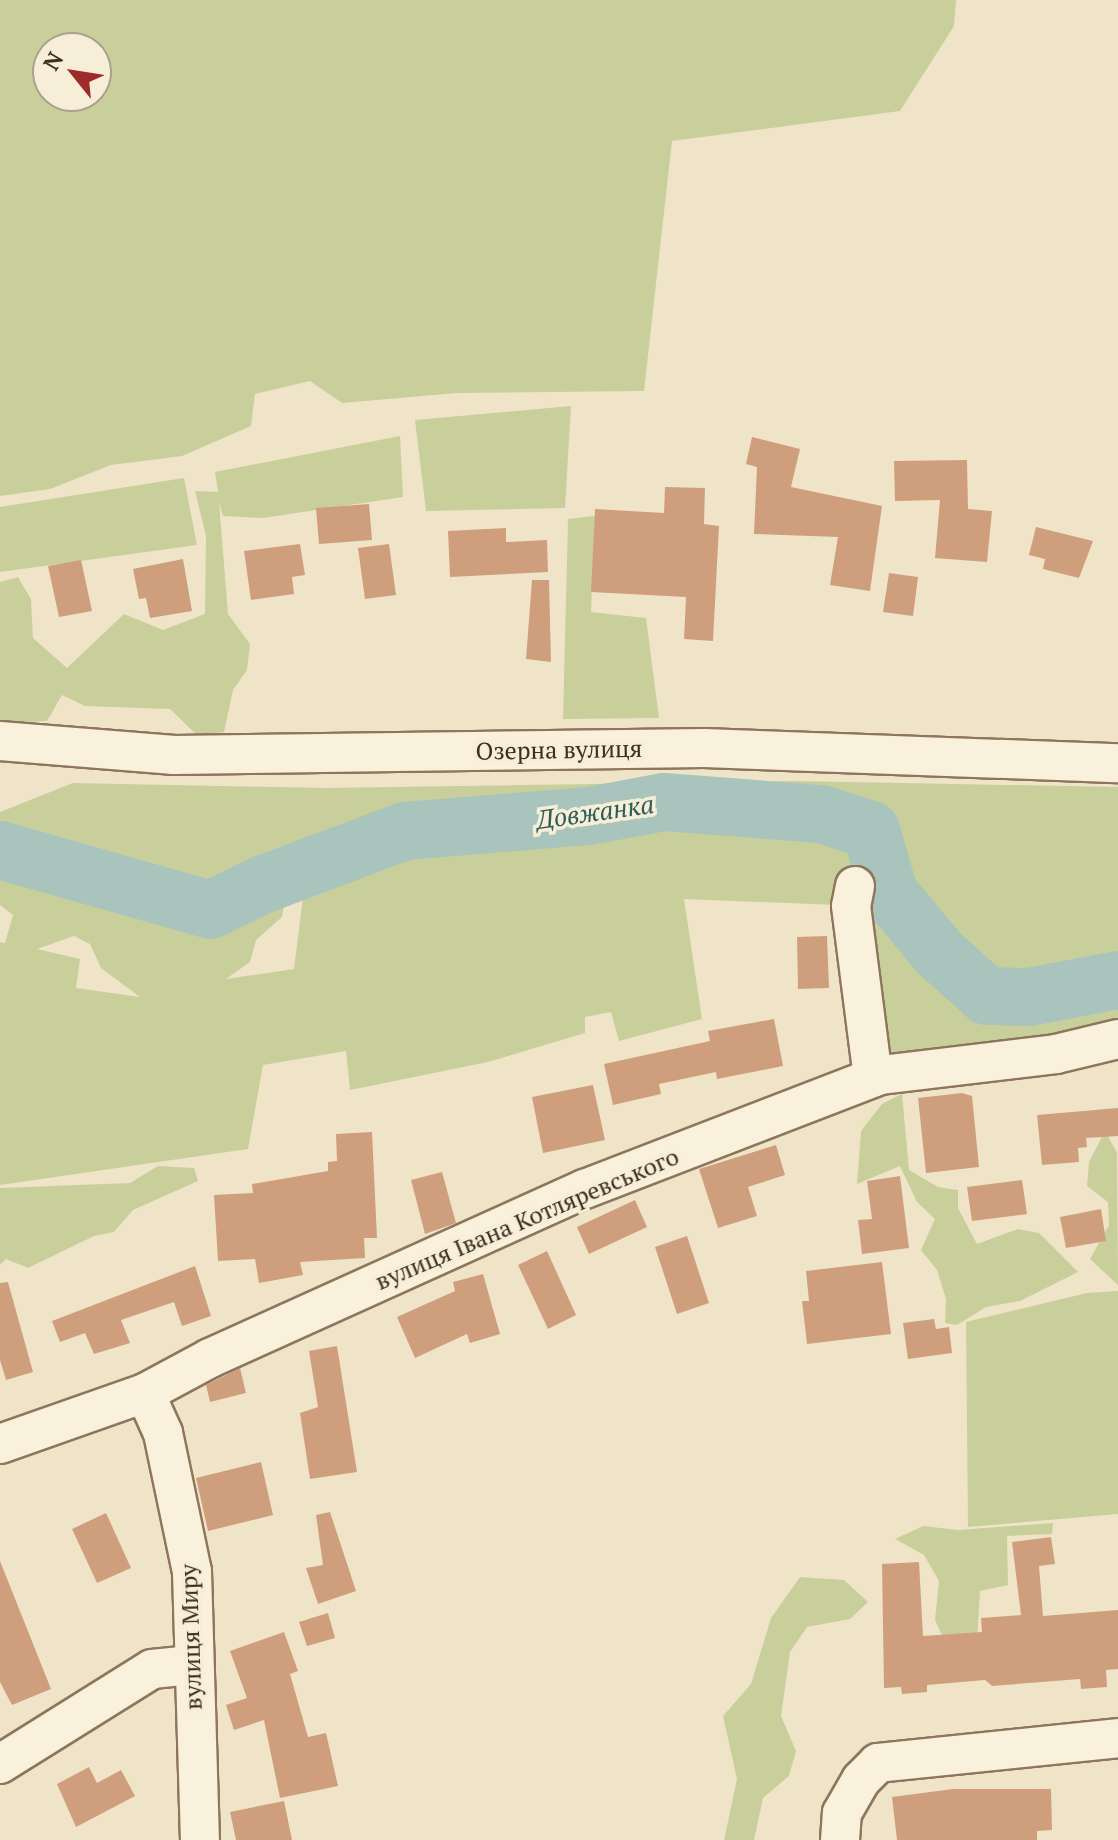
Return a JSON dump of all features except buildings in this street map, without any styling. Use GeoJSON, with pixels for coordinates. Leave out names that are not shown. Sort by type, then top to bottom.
{"type":"FeatureCollection","features":[{"type":"Feature","properties":{"kind":"street","name":"Озерна вулиця"},"geometry":{"type":"LineString","coordinates":[[0,741],[174,755],[704,748],[1118,763]]}},
{"type":"Feature","properties":{"kind":"street"},"geometry":{"type":"LineString","coordinates":[[855,886],[851,906],[873,1078]]}},
{"type":"Feature","properties":{"kind":"street","name":"вулиця Івана Котляревського"},"geometry":{"type":"LineString","coordinates":[[0,1444],[145,1393],[210,1358],[585,1189],[873,1078],[1056,1054],[1118,1039]]}},
{"type":"Feature","properties":{"kind":"street","name":"вулиця Миру"},"geometry":{"type":"LineString","coordinates":[[145,1393],[163,1433],[192,1572],[192,1665],[200,1840]]}},
{"type":"Feature","properties":{"kind":"street"},"geometry":{"type":"LineString","coordinates":[[0,1764],[152,1669],[192,1665]]}},
{"type":"Feature","properties":{"kind":"street"},"geometry":{"type":"LineString","coordinates":[[840,1840],[842,1813],[861,1780],[878,1763],[1118,1738]]}},
{"type":"Feature","properties":{"kind":"green space"},"geometry":{"type":"Polygon","coordinates":[[[0,0],[956,0],[954,26],[900,111],[672,141],[644,391],[457,393],[342,403],[310,381],[255,394],[251,426],[182,456],[111,465],[50,489],[0,496],[0,0]]]}},
{"type":"Feature","properties":{"kind":"green space"},"geometry":{"type":"Polygon","coordinates":[[[571,406],[565,508],[426,511],[415,420],[571,406]]]}},
{"type":"Feature","properties":{"kind":"green space"},"geometry":{"type":"Polygon","coordinates":[[[400,436],[403,497],[263,518],[223,516],[219,502],[228,614],[250,644],[247,670],[233,690],[224,732],[197,735],[170,709],[85,706],[62,695],[47,721],[0,723],[0,582],[18,577],[31,599],[33,638],[67,668],[124,614],[163,630],[205,614],[206,536],[195,491],[218,492],[215,472],[400,436]]]}},
{"type":"Feature","properties":{"kind":"green space"},"geometry":{"type":"Polygon","coordinates":[[[184,478],[197,545],[0,572],[0,507],[184,478]]]}},
{"type":"Feature","properties":{"kind":"green space"},"geometry":{"type":"Polygon","coordinates":[[[595,516],[591,612],[646,618],[659,718],[563,719],[568,519],[595,516]]]}},
{"type":"Feature","properties":{"kind":"green space"},"geometry":{"type":"Polygon","coordinates":[[[797,781],[1118,787],[1118,1039],[881,1075],[836,905],[684,899],[702,1019],[619,1041],[611,1012],[585,1017],[585,1033],[488,1062],[350,1090],[346,1051],[263,1065],[248,1149],[0,1185],[0,942],[5,943],[13,915],[0,905],[0,812],[73,783],[325,788],[797,781]],[[303,897],[285,901],[282,917],[256,940],[250,962],[226,979],[294,969],[303,897]],[[74,936],[37,949],[80,959],[76,988],[140,997],[101,968],[90,944],[74,936]]]}},
{"type":"Feature","properties":{"kind":"green space"},"geometry":{"type":"Polygon","coordinates":[[[902,1094],[909,1170],[938,1187],[958,1190],[958,1208],[977,1244],[1018,1229],[1039,1233],[1078,1272],[1020,1301],[986,1307],[957,1325],[945,1323],[946,1299],[937,1270],[921,1250],[935,1219],[917,1202],[900,1166],[857,1184],[861,1131],[882,1104],[902,1094]]]}},
{"type":"Feature","properties":{"kind":"green space"},"geometry":{"type":"Polygon","coordinates":[[[1105,1131],[1117,1153],[1118,1285],[1090,1259],[1109,1225],[1108,1202],[1087,1186],[1089,1162],[1105,1131]]]}},
{"type":"Feature","properties":{"kind":"green space"},"geometry":{"type":"Polygon","coordinates":[[[158,1166],[194,1168],[198,1181],[133,1210],[114,1232],[94,1236],[28,1268],[6,1259],[0,1265],[0,1188],[130,1183],[158,1166]]]}},
{"type":"Feature","properties":{"kind":"green space"},"geometry":{"type":"Polygon","coordinates":[[[1118,1291],[1118,1514],[968,1527],[966,1322],[1087,1293],[1118,1291]]]}},
{"type":"Feature","properties":{"kind":"green space"},"geometry":{"type":"Polygon","coordinates":[[[1053,1523],[1052,1534],[1007,1536],[1008,1585],[980,1591],[975,1676],[961,1677],[935,1620],[939,1581],[924,1555],[895,1539],[923,1526],[958,1530],[1053,1523]]]}},
{"type":"Feature","properties":{"kind":"green space"},"geometry":{"type":"Polygon","coordinates":[[[800,1577],[844,1580],[868,1602],[850,1619],[807,1627],[790,1652],[781,1716],[796,1751],[789,1776],[763,1798],[754,1840],[724,1840],[737,1779],[723,1716],[751,1684],[771,1618],[800,1577]]]}},
{"type":"Feature","properties":{"kind":"waterway","name":"Довжанка"},"geometry":{"type":"LineString","coordinates":[[0,850],[210,910],[264,884],[405,831],[589,816],[664,802],[821,814],[871,830],[889,893],[939,953],[987,996],[1029,997],[1118,980]]}}]}
